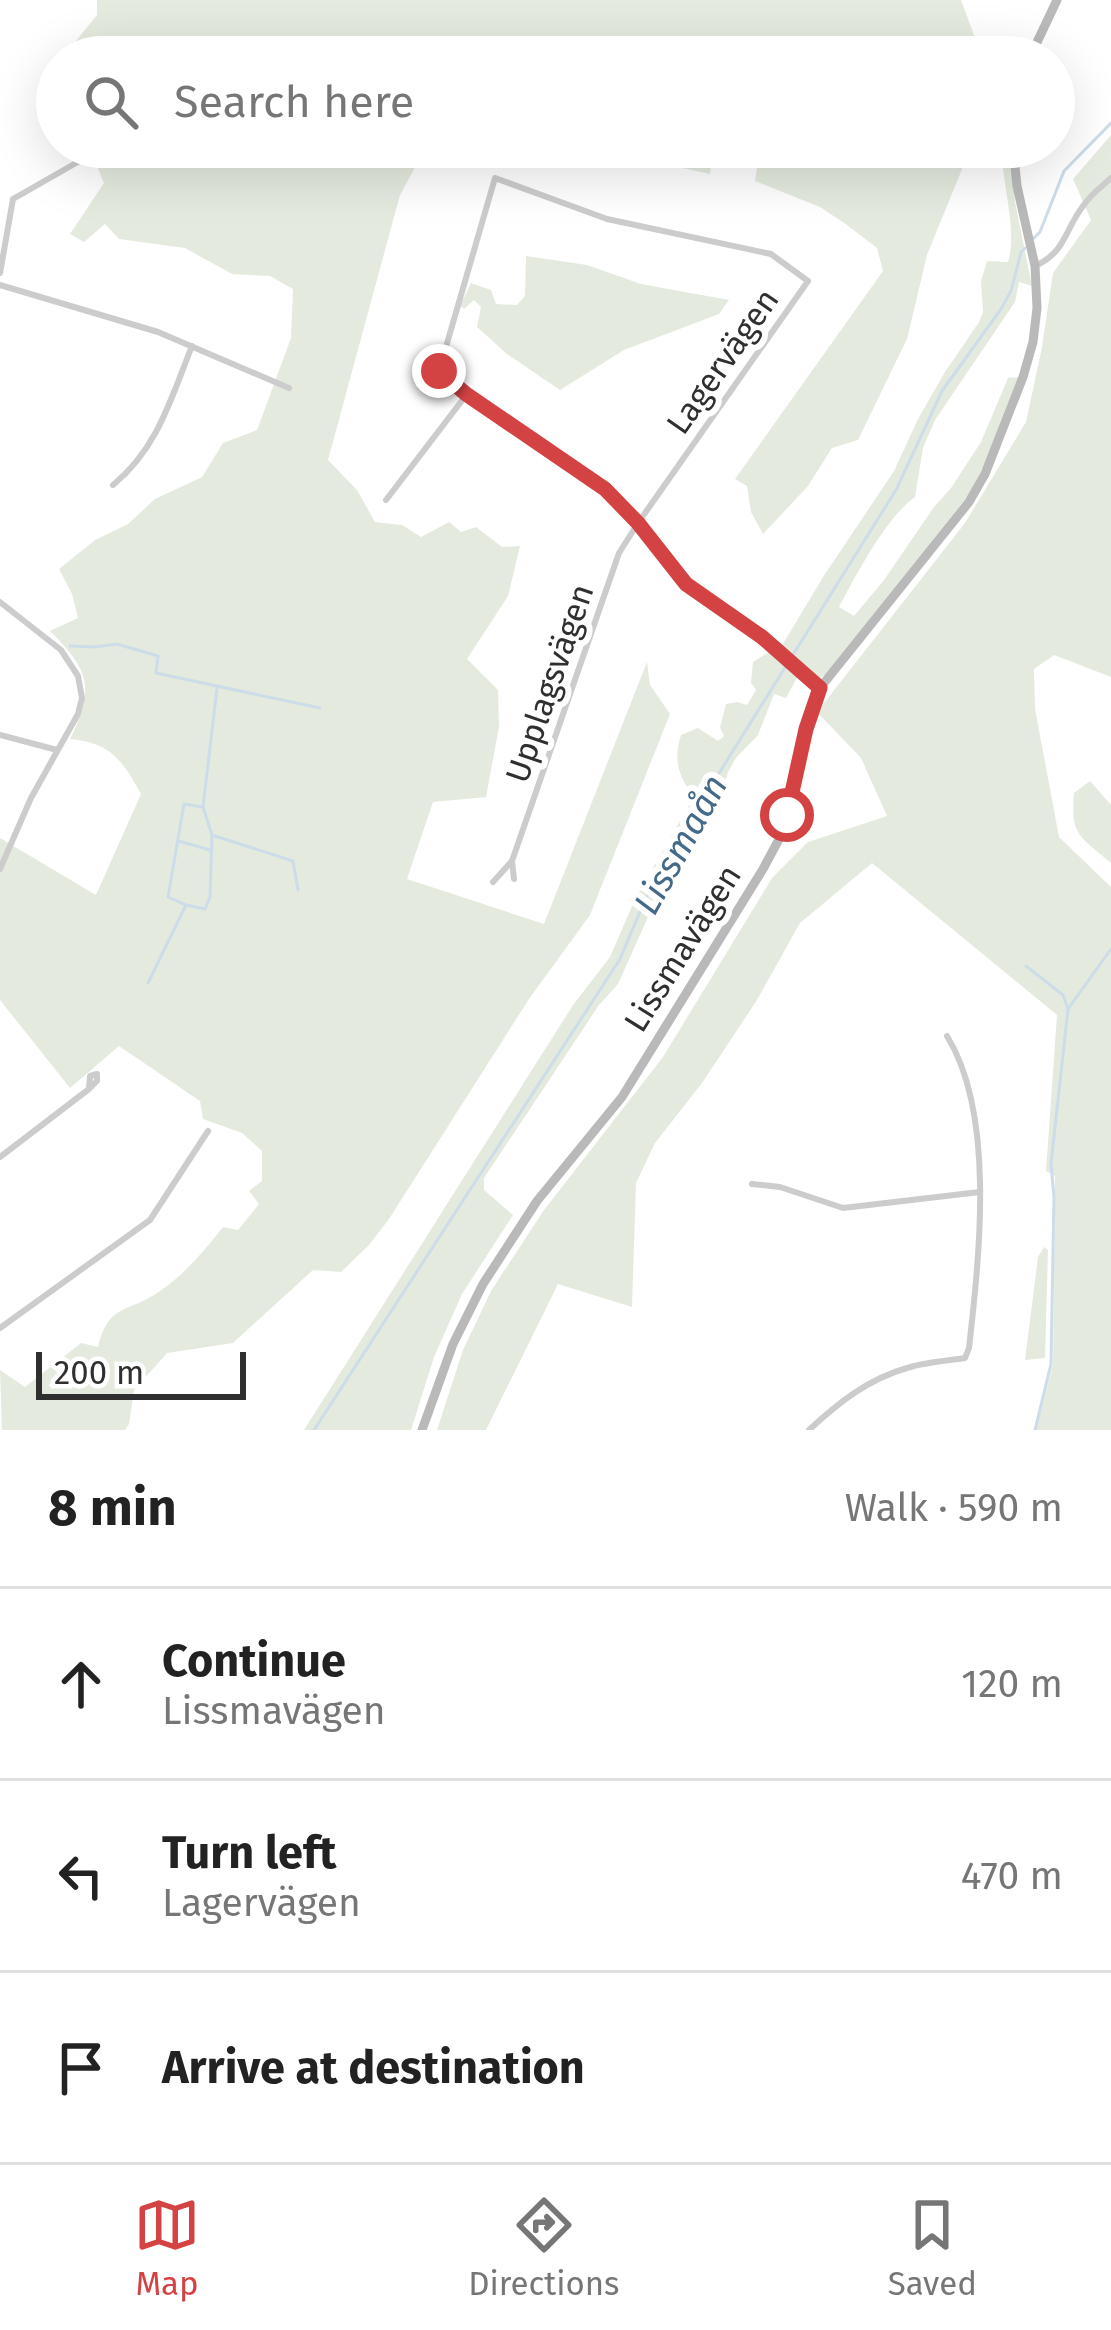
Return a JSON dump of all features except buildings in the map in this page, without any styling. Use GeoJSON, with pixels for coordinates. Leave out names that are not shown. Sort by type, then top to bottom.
{"type":"FeatureCollection","features":[{"type":"Feature","properties":{"kind":"street"},"geometry":{"type":"LineString","coordinates":[[1038,36],[1057,0]]}},
{"type":"Feature","properties":{"kind":"street"},"geometry":{"type":"LineString","coordinates":[[0,273],[13,199],[67,168]]}},
{"type":"Feature","properties":{"kind":"street","name":"Lissmavägen"},"geometry":{"type":"LineString","coordinates":[[422,1430],[453,1344],[483,1284],[537,1201],[622,1097],[771,855],[787,815],[820,688],[951,528],[985,475],[1034,342],[1035,266],[1015,168]]}},
{"type":"Feature","properties":{"kind":"street","name":"Lagervägen"},"geometry":{"type":"LineString","coordinates":[[466,394],[439,371],[495,178],[608,219],[771,254],[808,280],[638,523]]}},
{"type":"Feature","properties":{"kind":"street"},"geometry":{"type":"LineString","coordinates":[[1035,266],[1060,250],[1085,201],[1111,178]]}},
{"type":"Feature","properties":{"kind":"street"},"geometry":{"type":"LineString","coordinates":[[0,285],[158,332],[289,388]]}},
{"type":"Feature","properties":{"kind":"street"},"geometry":{"type":"LineString","coordinates":[[113,485],[153,441],[192,346]]}},
{"type":"Feature","properties":{"kind":"street"},"geometry":{"type":"LineString","coordinates":[[386,500],[466,394],[605,489],[686,584],[762,637],[820,688]]}},
{"type":"Feature","properties":{"kind":"street","name":"Upplagsvägen"},"geometry":{"type":"LineString","coordinates":[[512,861],[619,554],[638,523]]}},
{"type":"Feature","properties":{"kind":"street"},"geometry":{"type":"LineString","coordinates":[[0,602],[61,650],[78,676],[82,698],[0,869]]}},
{"type":"Feature","properties":{"kind":"street"},"geometry":{"type":"LineString","coordinates":[[0,735],[57,750]]}},
{"type":"Feature","properties":{"kind":"street"},"geometry":{"type":"LineString","coordinates":[[512,861],[514,879]]}},
{"type":"Feature","properties":{"kind":"street"},"geometry":{"type":"LineString","coordinates":[[493,882],[512,861]]}},
{"type":"Feature","properties":{"kind":"street"},"geometry":{"type":"LineString","coordinates":[[809,1430],[873,1380],[902,1369],[964,1358],[969,1348],[980,1192],[974,1116],[947,1036]]}},
{"type":"Feature","properties":{"kind":"street"},"geometry":{"type":"LineString","coordinates":[[0,1157],[89,1089]]}},
{"type":"Feature","properties":{"kind":"street"},"geometry":{"type":"LineString","coordinates":[[0,1328],[150,1220],[208,1131]]}},
{"type":"Feature","properties":{"kind":"street"},"geometry":{"type":"LineString","coordinates":[[752,1184],[780,1187],[843,1208],[980,1192]]}},
{"type":"Feature","properties":{"kind":"shaded area"},"geometry":{"type":"Polygon","coordinates":[[[97,0],[961,0],[974,36],[80,36],[97,15],[97,0]]]}},
{"type":"Feature","properties":{"kind":"shaded area"},"geometry":{"type":"Polygon","coordinates":[[[1111,135],[1111,677],[1054,655],[1034,669],[1035,709],[1059,837],[1111,887],[1111,1430],[1036,1430],[1053,1364],[1055,1176],[1046,1171],[1057,1015],[872,863],[800,923],[757,1000],[655,1143],[636,1183],[632,1307],[558,1284],[486,1430],[437,1430],[463,1350],[491,1291],[544,1210],[663,1057],[772,878],[808,842],[887,816],[861,758],[817,712],[965,523],[1026,422],[1053,273],[1091,220],[1073,179],[1111,135]]]}},
{"type":"Feature","properties":{"kind":"shaded area"},"geometry":{"type":"Polygon","coordinates":[[[98,168],[415,168],[400,195],[328,460],[357,490],[375,522],[402,525],[421,537],[449,522],[461,532],[476,527],[502,547],[520,546],[508,596],[467,659],[498,690],[499,727],[486,797],[433,802],[407,879],[544,924],[647,662],[650,685],[670,714],[590,915],[529,999],[369,1245],[341,1272],[313,1270],[233,1343],[167,1353],[134,1390],[125,1430],[2,1430],[0,1370],[25,1387],[81,1343],[98,1347],[114,1316],[169,1285],[223,1227],[238,1230],[259,1204],[249,1191],[262,1181],[262,1151],[242,1133],[203,1119],[200,1101],[119,1046],[70,1088],[0,1000],[0,838],[96,895],[141,794],[114,755],[96,744],[70,739],[85,693],[74,658],[50,631],[78,618],[59,569],[95,540],[128,524],[155,499],[202,477],[223,443],[257,430],[291,338],[293,289],[270,276],[232,274],[185,248],[119,239],[105,224],[84,242],[70,234],[104,183],[98,168]]]}},
{"type":"Feature","properties":{"kind":"shaded area"},"geometry":{"type":"Polygon","coordinates":[[[757,168],[962,168],[927,255],[907,339],[858,440],[832,448],[808,486],[763,534],[751,512],[747,486],[735,479],[883,271],[877,248],[847,225],[820,207],[755,181],[757,168]]]}},
{"type":"Feature","properties":{"kind":"shaded area"},"geometry":{"type":"Polygon","coordinates":[[[1003,168],[1012,168],[1032,286],[1019,282],[1015,302],[935,420],[923,448],[915,497],[883,532],[839,607],[854,616],[884,580],[981,442],[1008,378],[1020,377],[989,455],[970,493],[826,674],[814,677],[781,647],[894,471],[918,419],[979,322],[987,261],[1008,262],[1011,235],[1003,168]]]}},
{"type":"Feature","properties":{"kind":"shaded area"},"geometry":{"type":"Polygon","coordinates":[[[526,256],[587,265],[641,284],[729,300],[719,314],[624,350],[560,390],[477,327],[481,307],[474,300],[464,309],[460,306],[471,283],[491,290],[496,304],[517,305],[525,296],[526,256]]]}},
{"type":"Feature","properties":{"kind":"shaded area"},"geometry":{"type":"Polygon","coordinates":[[[772,650],[799,674],[786,698],[774,694],[758,735],[736,758],[721,796],[661,888],[618,984],[599,1005],[484,1178],[484,1190],[513,1215],[462,1294],[434,1357],[411,1430],[304,1430],[573,1005],[610,957],[636,897],[694,797],[678,768],[681,735],[698,728],[718,741],[724,736],[720,727],[726,704],[747,705],[756,690],[751,683],[753,662],[772,650]]]}},
{"type":"Feature","properties":{"kind":"shaded area"},"geometry":{"type":"Polygon","coordinates":[[[1090,781],[1111,805],[1111,863],[1076,827],[1074,793],[1090,781]]]}},
{"type":"Feature","properties":{"kind":"shaded area"},"geometry":{"type":"Polygon","coordinates":[[[1044,1247],[1048,1250],[1045,1358],[1025,1360],[1038,1257],[1044,1247]]]}},
{"type":"Feature","properties":{"kind":"waterway","name":"Lissmaån"},"geometry":{"type":"LineString","coordinates":[[1075,160],[1111,123]]}},
{"type":"Feature","properties":{"kind":"waterway","name":"Lissmaån"},"geometry":{"type":"LineString","coordinates":[[1034,238],[1067,168]]}},
{"type":"Feature","properties":{"kind":"waterway","name":"Lissmaån"},"geometry":{"type":"LineString","coordinates":[[314,1430],[620,959],[656,874],[896,490],[942,391],[1011,291],[1025,248]]}},
{"type":"Feature","properties":{"kind":"waterway"},"geometry":{"type":"LineString","coordinates":[[70,646],[117,644],[158,656],[156,673],[320,708]]}},
{"type":"Feature","properties":{"kind":"waterway"},"geometry":{"type":"LineString","coordinates":[[186,905],[205,909],[210,897],[212,835],[203,807],[217,688]]}},
{"type":"Feature","properties":{"kind":"waterway"},"geometry":{"type":"LineString","coordinates":[[148,983],[186,905],[168,897],[184,804],[203,807]]}},
{"type":"Feature","properties":{"kind":"waterway"},"geometry":{"type":"LineString","coordinates":[[215,836],[293,861],[298,890]]}},
{"type":"Feature","properties":{"kind":"waterway"},"geometry":{"type":"LineString","coordinates":[[179,841],[210,850]]}},
{"type":"Feature","properties":{"kind":"waterway"},"geometry":{"type":"LineString","coordinates":[[1026,966],[1063,995],[1068,1009],[1111,949]]}},
{"type":"Feature","properties":{"kind":"waterway"},"geometry":{"type":"LineString","coordinates":[[1035,1430],[1051,1364],[1051,1164],[1068,1009]]}},
{"type":"Feature","properties":{"kind":"route"},"geometry":{"type":"LineString","coordinates":[[439,371],[605,489],[686,584],[762,637],[820,688],[787,815]]}}]}
